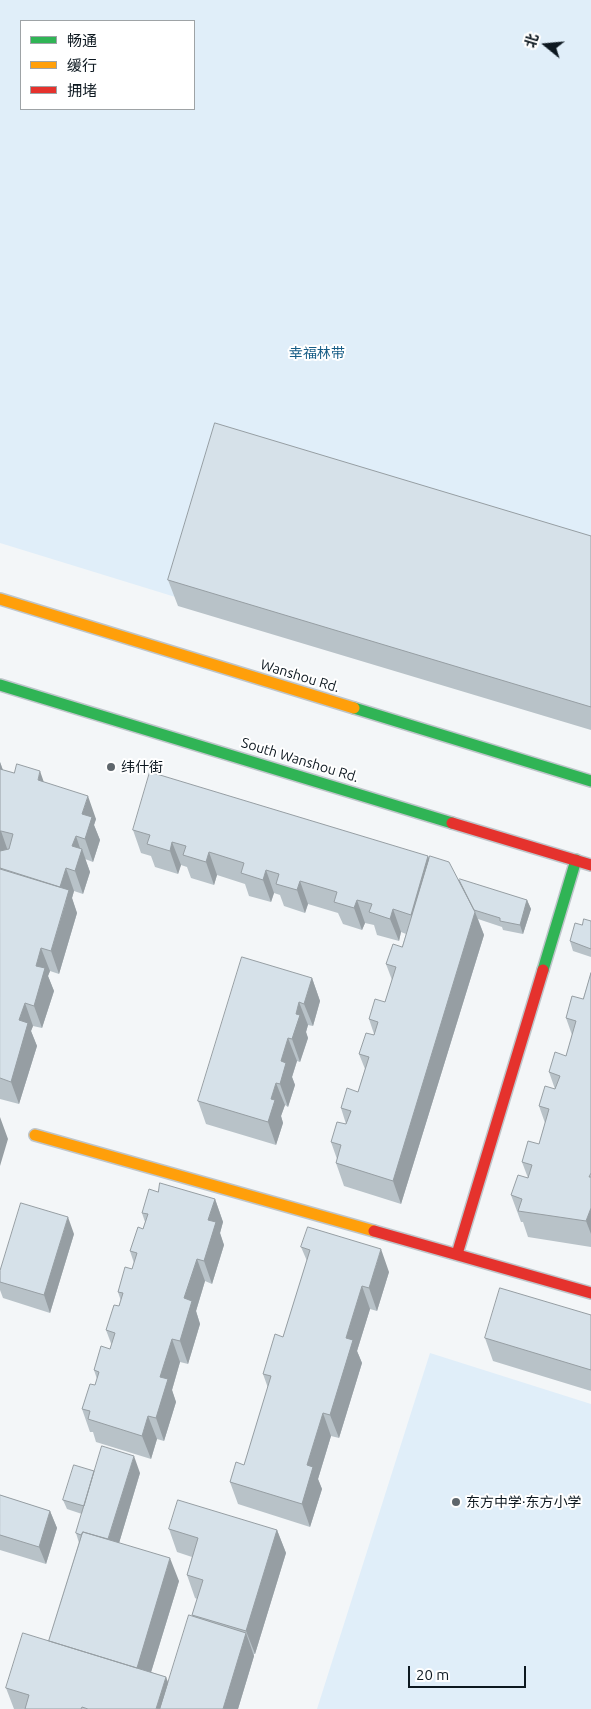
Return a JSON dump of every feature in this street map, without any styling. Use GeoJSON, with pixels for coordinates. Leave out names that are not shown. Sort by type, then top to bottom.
{"type":"FeatureCollection","features":[{"type":"Feature","properties":{"kind":"main road","name":"Wanshou Rd."},"geometry":{"type":"LineString","coordinates":[[0,599],[591,782]]}},
{"type":"Feature","properties":{"kind":"main road","name":"South Wanshou Rd."},"geometry":{"type":"LineString","coordinates":[[0,685],[591,865]]}},
{"type":"Feature","properties":{"kind":"main road"},"geometry":{"type":"LineString","coordinates":[[457,1254],[576,860]]}},
{"type":"Feature","properties":{"kind":"main road"},"geometry":{"type":"LineString","coordinates":[[35,1135],[591,1293]]}},
{"type":"Feature","properties":{"kind":"green space","name":"幸福林带"},"geometry":{"type":"Polygon","coordinates":[[[0,0],[591,0],[591,725],[0,543],[0,0]]]}},
{"type":"Feature","properties":{"kind":"green space"},"geometry":{"type":"Polygon","coordinates":[[[430,1353],[591,1404],[591,1709],[317,1709],[430,1353]]]}},
{"type":"Feature","properties":{"kind":"building"},"geometry":{"type":"Polygon","coordinates":[[[215,423],[591,536],[591,707],[168,580],[215,423]]]}},
{"type":"Feature","properties":{"kind":"building"},"geometry":{"type":"Polygon","coordinates":[[[17,764],[40,771],[38,780],[88,796],[82,814],[92,817],[85,839],[76,836],[72,846],[82,849],[75,871],[66,868],[60,887],[0,868],[0,851],[9,849],[13,834],[0,831],[0,769],[14,773],[17,764]]]}},
{"type":"Feature","properties":{"kind":"building"},"geometry":{"type":"Polygon","coordinates":[[[150,772],[428,856],[411,915],[393,909],[390,919],[369,912],[372,904],[357,900],[354,908],[334,902],[337,892],[300,881],[297,890],[276,884],[279,874],[266,870],[263,880],[241,873],[244,863],[209,852],[206,862],[183,855],[186,846],[172,842],[170,851],[147,844],[150,835],[133,830],[150,772]]]}},
{"type":"Feature","properties":{"kind":"building"},"geometry":{"type":"Polygon","coordinates":[[[430,856],[449,862],[475,912],[393,1181],[336,1163],[341,1145],[331,1142],[337,1122],[346,1124],[351,1111],[341,1108],[347,1088],[358,1092],[369,1057],[359,1054],[366,1033],[374,1035],[378,1022],[369,1019],[375,999],[385,1002],[396,967],[386,964],[393,944],[402,947],[430,856]]]}},
{"type":"Feature","properties":{"kind":"building"},"geometry":{"type":"Polygon","coordinates":[[[0,869],[69,890],[51,951],[41,948],[36,966],[45,968],[34,1006],[25,1003],[19,1020],[28,1023],[11,1082],[0,1078],[0,869]]]}},
{"type":"Feature","properties":{"kind":"building"},"geometry":{"type":"Polygon","coordinates":[[[460,879],[527,900],[520,925],[500,921],[500,918],[474,910],[460,879]]]}},
{"type":"Feature","properties":{"kind":"building"},"geometry":{"type":"Polygon","coordinates":[[[584,919],[591,921],[591,949],[570,941],[575,923],[582,925],[584,919]]]}},
{"type":"Feature","properties":{"kind":"building"},"geometry":{"type":"Polygon","coordinates":[[[242,957],[312,978],[304,1004],[299,1002],[296,1014],[300,1015],[292,1039],[288,1038],[281,1061],[286,1063],[280,1084],[276,1083],[271,1099],[275,1100],[268,1122],[198,1101],[242,957]]]}},
{"type":"Feature","properties":{"kind":"building"},"geometry":{"type":"Polygon","coordinates":[[[591,973],[591,1173],[589,1177],[591,1177],[591,1208],[586,1221],[518,1211],[522,1199],[511,1195],[518,1175],[528,1178],[532,1165],[522,1162],[528,1141],[539,1144],[549,1109],[539,1106],[545,1086],[555,1089],[560,1076],[549,1072],[555,1052],[566,1056],[576,1021],[566,1018],[572,996],[583,999],[591,973]]]}},
{"type":"Feature","properties":{"kind":"building"},"geometry":{"type":"Polygon","coordinates":[[[160,1183],[215,1199],[208,1220],[216,1222],[204,1261],[197,1259],[184,1298],[192,1301],[180,1341],[172,1339],[160,1377],[168,1379],[156,1418],[148,1416],[142,1436],[88,1419],[90,1411],[82,1409],[90,1384],[95,1385],[99,1372],[94,1370],[101,1346],[110,1349],[115,1333],[106,1330],[114,1305],[119,1306],[123,1293],[118,1292],[125,1267],[132,1269],[137,1253],[130,1251],[138,1227],[143,1229],[148,1214],[142,1213],[149,1189],[158,1192],[160,1183]]]}},
{"type":"Feature","properties":{"kind":"building"},"geometry":{"type":"Polygon","coordinates":[[[21,1203],[68,1217],[44,1295],[0,1282],[0,1271],[21,1203]]]}},
{"type":"Feature","properties":{"kind":"building"},"geometry":{"type":"Polygon","coordinates":[[[308,1227],[381,1249],[369,1288],[362,1286],[346,1338],[353,1340],[330,1415],[323,1413],[307,1465],[313,1467],[302,1504],[230,1482],[236,1462],[244,1465],[271,1376],[263,1374],[275,1334],[283,1337],[310,1250],[301,1247],[308,1227]]]}},
{"type":"Feature","properties":{"kind":"building"},"geometry":{"type":"Polygon","coordinates":[[[500,1288],[591,1315],[591,1370],[485,1338],[500,1288]]]}},
{"type":"Feature","properties":{"kind":"building"},"geometry":{"type":"Polygon","coordinates":[[[102,1446],[134,1456],[108,1539],[83,1532],[81,1535],[76,1533],[102,1446]]]}},
{"type":"Feature","properties":{"kind":"building"},"geometry":{"type":"Polygon","coordinates":[[[74,1465],[94,1471],[84,1506],[63,1500],[74,1465]]]}},
{"type":"Feature","properties":{"kind":"building"},"geometry":{"type":"Polygon","coordinates":[[[0,1495],[50,1511],[39,1547],[0,1535],[0,1495]]]}},
{"type":"Feature","properties":{"kind":"building"},"geometry":{"type":"Polygon","coordinates":[[[178,1500],[277,1530],[246,1631],[192,1615],[203,1580],[187,1575],[198,1538],[169,1529],[178,1500]]]}},
{"type":"Feature","properties":{"kind":"building"},"geometry":{"type":"Polygon","coordinates":[[[83,1532],[170,1558],[137,1668],[49,1641],[83,1532]]]}},
{"type":"Feature","properties":{"kind":"building"},"geometry":{"type":"Polygon","coordinates":[[[189,1615],[246,1633],[223,1709],[160,1709],[189,1615]]]}},
{"type":"Feature","properties":{"kind":"building"},"geometry":{"type":"Polygon","coordinates":[[[23,1633],[166,1677],[156,1709],[88,1709],[82,1707],[81,1709],[25,1709],[29,1695],[6,1688],[23,1633]]]}},
{"type":"Feature","properties":{"kind":"traffic: fast"},"geometry":{"type":"LineString","coordinates":[[0,685],[452,823]]}},
{"type":"Feature","properties":{"kind":"traffic: fast"},"geometry":{"type":"LineString","coordinates":[[354,708],[591,781]]}},
{"type":"Feature","properties":{"kind":"traffic: fast"},"geometry":{"type":"LineString","coordinates":[[543,970],[576,860]]}},
{"type":"Feature","properties":{"kind":"traffic: slow"},"geometry":{"type":"LineString","coordinates":[[0,599],[354,708]]}},
{"type":"Feature","properties":{"kind":"traffic: slow"},"geometry":{"type":"LineString","coordinates":[[35,1135],[374,1231]]}},
{"type":"Feature","properties":{"kind":"traffic: jam"},"geometry":{"type":"LineString","coordinates":[[452,823],[591,865]]}},
{"type":"Feature","properties":{"kind":"traffic: jam"},"geometry":{"type":"LineString","coordinates":[[457,1254],[543,970]]}},
{"type":"Feature","properties":{"kind":"traffic: jam"},"geometry":{"type":"LineString","coordinates":[[374,1231],[591,1293]]}},
{"type":"Feature","properties":{"kind":"place","name":"纬什街"},"geometry":{"type":"Point","coordinates":[111,767]}},
{"type":"Feature","properties":{"kind":"place","name":"东方中学·东方小学"},"geometry":{"type":"Point","coordinates":[456,1502]}}]}
